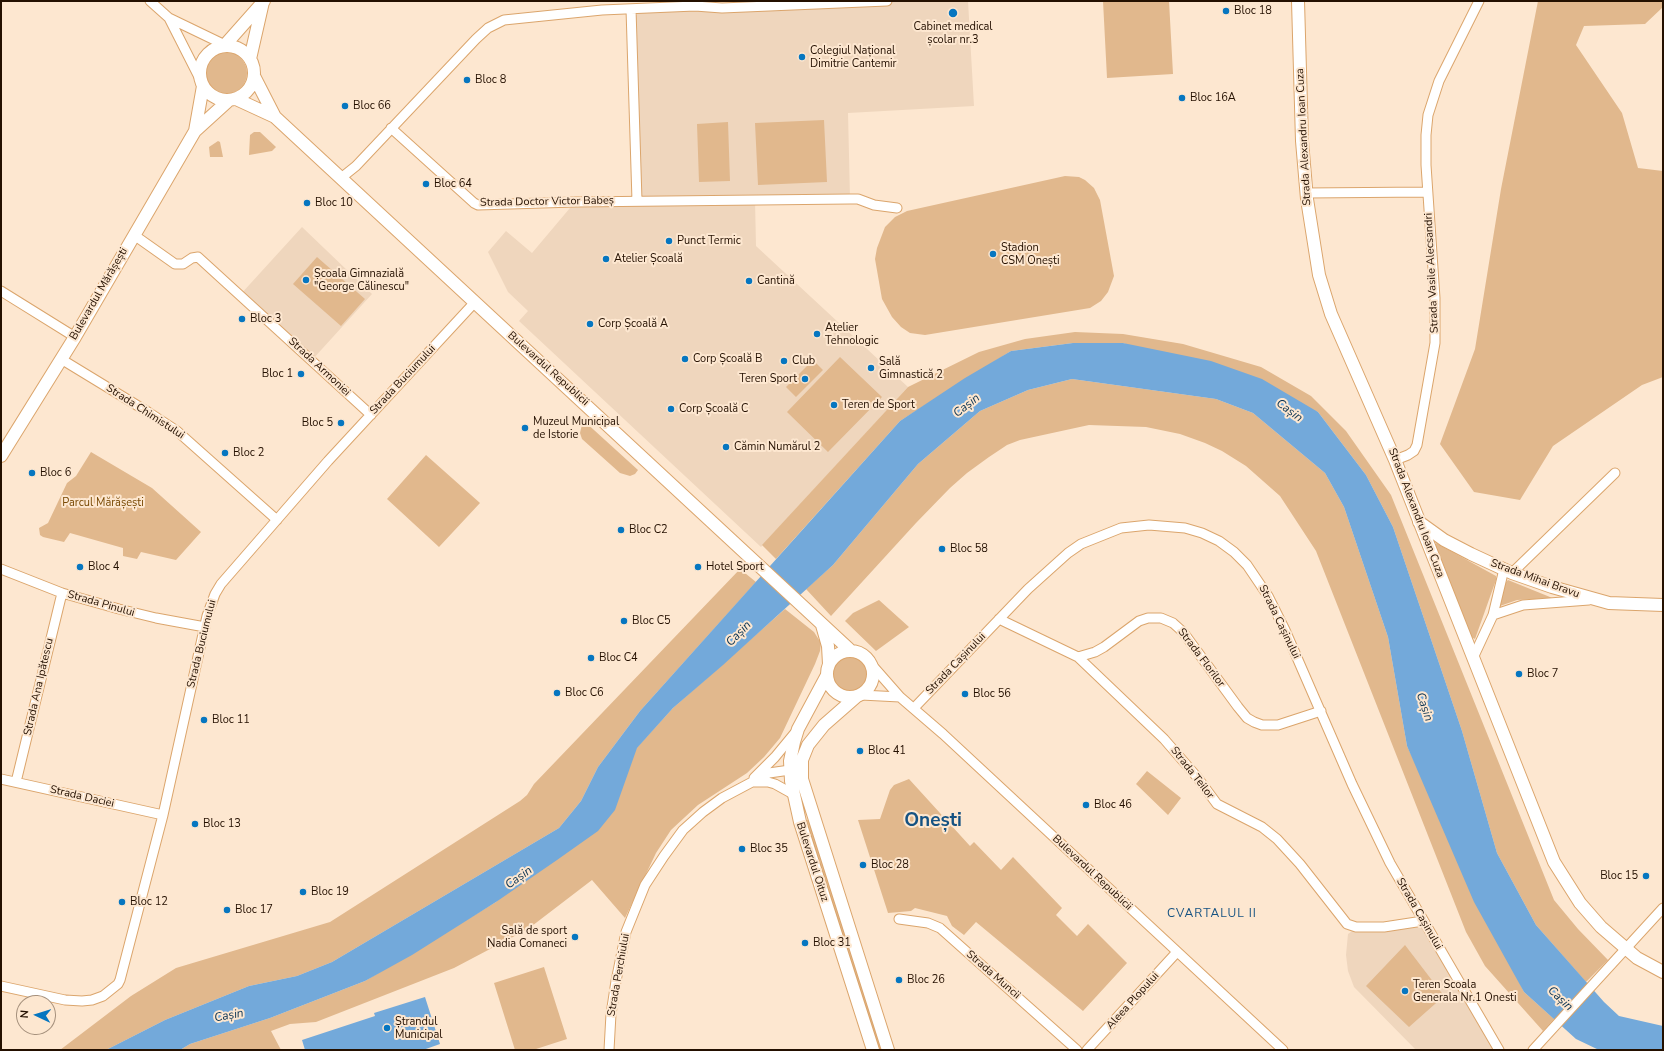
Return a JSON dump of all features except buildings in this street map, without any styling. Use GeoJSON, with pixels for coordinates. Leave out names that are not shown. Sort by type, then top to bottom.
{"type":"FeatureCollection","features":[{"type":"Feature","properties":{"kind":"main road"},"geometry":{"type":"LineString","coordinates":[[264,1],[225,45],[217,48],[206,56],[202,63],[202,82],[213,97],[232,100],[274,117]]}},
{"type":"Feature","properties":{"kind":"main road"},"geometry":{"type":"LineString","coordinates":[[250,59],[264,1]]}},
{"type":"Feature","properties":{"kind":"main road","name":"Strada Alexandru Ioan Cuza"},"geometry":{"type":"LineString","coordinates":[[1298,1],[1302,146],[1306,193],[1314,253],[1325,297],[1331,314],[1395,460],[1554,862],[1580,903],[1601,927],[1637,958],[1663,972]]}},
{"type":"Feature","properties":{"kind":"main road"},"geometry":{"type":"LineString","coordinates":[[225,45],[238,48],[245,52],[254,67],[254,76],[249,90],[243,96],[232,100]]}},
{"type":"Feature","properties":{"kind":"main road"},"geometry":{"type":"LineString","coordinates":[[254,76],[274,117]]}},
{"type":"Feature","properties":{"kind":"main road","name":"Bulevardul Mărășești"},"geometry":{"type":"LineString","coordinates":[[195,131],[202,82]]}},
{"type":"Feature","properties":{"kind":"main road","name":"Bulevardul Mărășești"},"geometry":{"type":"LineString","coordinates":[[1,456],[75,337],[195,131],[232,100]]}},
{"type":"Feature","properties":{"kind":"main road","name":"Bulevardul Republicii"},"geometry":{"type":"LineString","coordinates":[[274,117],[851,651]]}},
{"type":"Feature","properties":{"kind":"main road","name":"Strada Mihai Bravu"},"geometry":{"type":"LineString","coordinates":[[1418,521],[1449,542],[1508,571],[1552,588],[1594,600],[1618,604],[1663,605]]}},
{"type":"Feature","properties":{"kind":"main road","name":"Bulevardul Republicii"},"geometry":{"type":"LineString","coordinates":[[820,622],[828,646],[828,670]]}},
{"type":"Feature","properties":{"kind":"main road"},"geometry":{"type":"LineString","coordinates":[[851,651],[863,655],[871,664],[873,670],[870,687],[858,696],[850,698],[838,695],[830,686],[828,670],[841,653],[851,651]]}},
{"type":"Feature","properties":{"kind":"main road","name":"Bulevardul Oituz"},"geometry":{"type":"LineString","coordinates":[[828,670],[798,729],[792,748],[796,769],[805,790],[888,1050]]}},
{"type":"Feature","properties":{"kind":"main road","name":"Bulevardul Oituz"},"geometry":{"type":"LineString","coordinates":[[858,696],[833,716],[814,735],[796,769],[793,794],[798,816],[873,1050]]}},
{"type":"Feature","properties":{"kind":"main road"},"geometry":{"type":"LineString","coordinates":[[798,816],[807,810],[812,813]]}},
{"type":"Feature","properties":{"kind":"street"},"geometry":{"type":"LineString","coordinates":[[150,1],[168,18],[225,45]]}},
{"type":"Feature","properties":{"kind":"street"},"geometry":{"type":"LineString","coordinates":[[341,178],[356,166],[476,40],[497,22],[527,17],[631,9],[695,6],[722,8],[809,3],[888,1]]}},
{"type":"Feature","properties":{"kind":"street","name":"Strada Vasile Alecsandri"},"geometry":{"type":"LineString","coordinates":[[1395,460],[1414,451],[1417,445],[1435,343],[1435,292],[1427,192],[1427,124],[1431,104],[1439,81],[1479,1]]}},
{"type":"Feature","properties":{"kind":"street"},"geometry":{"type":"LineString","coordinates":[[631,9],[637,201]]}},
{"type":"Feature","properties":{"kind":"street"},"geometry":{"type":"LineString","coordinates":[[168,18],[202,82]]}},
{"type":"Feature","properties":{"kind":"street","name":"Strada Doctor Victor Babeș"},"geometry":{"type":"LineString","coordinates":[[391,128],[477,205],[850,198],[858,199],[874,205],[897,208]]}},
{"type":"Feature","properties":{"kind":"street"},"geometry":{"type":"LineString","coordinates":[[1306,193],[1427,192]]}},
{"type":"Feature","properties":{"kind":"street","name":"Strada Armoniei"},"geometry":{"type":"LineString","coordinates":[[134,235],[175,264],[183,264],[192,258],[198,257],[371,415]]}},
{"type":"Feature","properties":{"kind":"street"},"geometry":{"type":"LineString","coordinates":[[1,291],[75,337]]}},
{"type":"Feature","properties":{"kind":"street","name":"Strada Buciumului"},"geometry":{"type":"LineString","coordinates":[[1,986],[65,1000],[82,1002],[92,1000],[114,989],[120,980],[163,815],[210,606],[218,590],[277,520],[475,302]]}},
{"type":"Feature","properties":{"kind":"street","name":"Strada Chimistului"},"geometry":{"type":"LineString","coordinates":[[61,359],[177,431],[277,520]]}},
{"type":"Feature","properties":{"kind":"street"},"geometry":{"type":"LineString","coordinates":[[1473,658],[1493,615],[1508,571],[1615,473]]}},
{"type":"Feature","properties":{"kind":"street","name":"Strada Cașinului"},"geometry":{"type":"LineString","coordinates":[[914,708],[1028,589],[1068,553],[1088,540],[1108,532],[1134,526],[1157,525],[1175,526],[1210,536],[1227,546],[1253,572],[1268,596],[1285,630],[1352,784],[1390,863],[1500,1050]]}},
{"type":"Feature","properties":{"kind":"street","name":"Strada Pinului"},"geometry":{"type":"LineString","coordinates":[[1,569],[62,593],[149,617],[205,627]]}},
{"type":"Feature","properties":{"kind":"street","name":"Strada Ana Ipătescu"},"geometry":{"type":"LineString","coordinates":[[16,782],[62,593]]}},
{"type":"Feature","properties":{"kind":"street"},"geometry":{"type":"LineString","coordinates":[[1493,615],[1523,605],[1594,600]]}},
{"type":"Feature","properties":{"kind":"street","name":"Strada Florilor"},"geometry":{"type":"LineString","coordinates":[[1078,657],[1095,652],[1104,647],[1139,621],[1148,618],[1161,618],[1173,623],[1183,632],[1247,718],[1262,725],[1278,725],[1321,711]]}},
{"type":"Feature","properties":{"kind":"street","name":"Strada Teilor"},"geometry":{"type":"LineString","coordinates":[[999,619],[1078,657],[1164,739],[1197,777],[1216,804],[1262,827],[1277,838],[1300,864],[1347,924],[1356,927],[1384,927],[1423,921]]}},
{"type":"Feature","properties":{"kind":"street","name":"Bulevardul Republicii"},"geometry":{"type":"LineString","coordinates":[[871,664],[900,697],[914,708],[1283,1050]]}},
{"type":"Feature","properties":{"kind":"street"},"geometry":{"type":"LineString","coordinates":[[858,696],[900,697]]}},
{"type":"Feature","properties":{"kind":"street","name":"Strada Perchiului"},"geometry":{"type":"LineString","coordinates":[[751,782],[787,744],[798,729]]}},
{"type":"Feature","properties":{"kind":"street","name":"Strada Perchiului"},"geometry":{"type":"LineString","coordinates":[[609,1050],[611,1014],[622,946],[631,918],[645,886],[664,856],[683,830],[713,804],[751,782],[770,774],[796,769]]}},
{"type":"Feature","properties":{"kind":"street","name":"Strada Daciei"},"geometry":{"type":"LineString","coordinates":[[1,779],[163,815]]}},
{"type":"Feature","properties":{"kind":"street"},"geometry":{"type":"LineString","coordinates":[[751,782],[768,782],[793,794]]}},
{"type":"Feature","properties":{"kind":"street"},"geometry":{"type":"LineString","coordinates":[[1533,1050],[1663,908]]}},
{"type":"Feature","properties":{"kind":"street","name":"Strada Muncii"},"geometry":{"type":"LineString","coordinates":[[899,919],[928,923],[940,928],[1077,1050]]}},
{"type":"Feature","properties":{"kind":"street","name":"Aleea Plopului"},"geometry":{"type":"LineString","coordinates":[[1088,1050],[1177,952]]}},
{"type":"Feature","properties":{"kind":"street"},"geometry":{"type":"LineString","coordinates":[[854,994],[868,989]]}},
{"type":"Feature","properties":{"kind":"shaded area"},"geometry":{"type":"Polygon","coordinates":[[[887,1],[968,1],[974,106],[848,113],[850,198],[755,200],[756,246],[908,387],[761,547],[519,321],[528,311],[508,292],[488,252],[506,231],[532,253],[575,202],[637,201],[631,9],[887,1]]]}},
{"type":"Feature","properties":{"kind":"shaded area","name":"Școala Gimnazială \"George Călinescu\""},"geometry":{"type":"Polygon","coordinates":[[[302,227],[372,294],[312,360],[240,295],[302,227]]]}},
{"type":"Feature","properties":{"kind":"shaded area"},"geometry":{"type":"Polygon","coordinates":[[[1423,921],[1500,1050],[1416,1050],[1354,987],[1348,971],[1346,955],[1348,934],[1358,927],[1423,921]]]}},
{"type":"Feature","properties":{"kind":"green space"},"geometry":{"type":"Polygon","coordinates":[[[1103,1],[1169,1],[1173,74],[1107,78],[1103,1]]]}},
{"type":"Feature","properties":{"kind":"green space"},"geometry":{"type":"Polygon","coordinates":[[[1538,1],[1663,1],[1663,7],[1645,24],[1584,26],[1576,45],[1622,113],[1638,168],[1663,171],[1663,377],[1642,385],[1553,446],[1520,500],[1474,492],[1440,444],[1475,349],[1501,189],[1538,1]]]}},
{"type":"Feature","properties":{"kind":"green space"},"geometry":{"type":"Polygon","coordinates":[[[222,52],[230,52],[238,55],[244,61],[247,73],[244,85],[238,91],[230,94],[222,94],[214,91],[208,85],[205,77],[205,69],[208,61],[214,55],[222,52]]]}},
{"type":"Feature","properties":{"kind":"green space"},"geometry":{"type":"Polygon","coordinates":[[[824,120],[827,182],[758,185],[755,123],[824,120]]]}},
{"type":"Feature","properties":{"kind":"green space"},"geometry":{"type":"Polygon","coordinates":[[[728,122],[730,181],[699,182],[697,124],[728,122]]]}},
{"type":"Feature","properties":{"kind":"green space"},"geometry":{"type":"Polygon","coordinates":[[[254,132],[260,132],[276,147],[272,151],[249,155],[250,135],[254,132]]]}},
{"type":"Feature","properties":{"kind":"green space"},"geometry":{"type":"Polygon","coordinates":[[[218,141],[220,142],[223,157],[210,157],[209,147],[218,141]]]}},
{"type":"Feature","properties":{"kind":"green space","name":"Stadion CSM Onești"},"geometry":{"type":"Polygon","coordinates":[[[1065,176],[1079,177],[1085,180],[1094,188],[1100,200],[1114,276],[1108,292],[1101,301],[1090,308],[925,335],[910,333],[901,327],[892,317],[882,299],[875,259],[877,248],[885,227],[895,217],[907,211],[1065,176]]]}},
{"type":"Feature","properties":{"kind":"green space"},"geometry":{"type":"Polygon","coordinates":[[[317,257],[365,299],[341,326],[293,284],[317,257]]]}},
{"type":"Feature","properties":{"kind":"green space"},"geometry":{"type":"Polygon","coordinates":[[[1075,332],[1123,334],[1183,344],[1261,367],[1311,396],[1346,431],[1391,495],[1554,900],[1578,929],[1608,960],[1586,982],[1536,925],[1497,853],[1462,731],[1393,527],[1366,475],[1318,412],[1123,343],[1073,343],[1011,351],[900,421],[776,559],[762,545],[908,387],[979,352],[1025,339],[1075,332]]]}},
{"type":"Feature","properties":{"kind":"green space","name":"Teren de Sport"},"geometry":{"type":"Polygon","coordinates":[[[840,357],[882,397],[828,452],[787,412],[840,357]]]}},
{"type":"Feature","properties":{"kind":"green space","name":"Teren Sport"},"geometry":{"type":"Polygon","coordinates":[[[813,360],[823,370],[796,397],[786,387],[813,360]]]}},
{"type":"Feature","properties":{"kind":"green space"},"geometry":{"type":"Polygon","coordinates":[[[1072,379],[1216,399],[1253,413],[1325,473],[1344,507],[1388,637],[1407,746],[1524,992],[1554,1019],[1543,1031],[1485,966],[1466,932],[1316,551],[1280,496],[1246,466],[1222,451],[1180,434],[1146,427],[1089,425],[1020,440],[1007,445],[989,457],[950,488],[831,616],[806,589],[833,565],[918,464],[980,411],[1028,390],[1072,379]]]}},
{"type":"Feature","properties":{"kind":"green space"},"geometry":{"type":"Polygon","coordinates":[[[583,420],[638,470],[635,474],[630,476],[620,473],[582,439],[580,433],[583,420]]]}},
{"type":"Feature","properties":{"kind":"green space","name":"Parcul Mărășești"},"geometry":{"type":"Polygon","coordinates":[[[91,452],[152,488],[201,532],[176,560],[141,552],[137,559],[123,556],[123,548],[70,533],[64,542],[40,535],[39,528],[48,523],[67,483],[76,476],[91,452]]]}},
{"type":"Feature","properties":{"kind":"green space"},"geometry":{"type":"Polygon","coordinates":[[[426,455],[480,503],[439,547],[387,499],[426,455]]]}},
{"type":"Feature","properties":{"kind":"green space"},"geometry":{"type":"Polygon","coordinates":[[[1436,543],[1496,576],[1496,580],[1475,639],[1471,637],[1435,545],[1436,543]]]}},
{"type":"Feature","properties":{"kind":"green space"},"geometry":{"type":"Polygon","coordinates":[[[740,569],[756,582],[640,711],[598,767],[581,801],[559,828],[332,962],[297,976],[249,986],[165,1020],[106,1050],[60,1050],[131,996],[176,968],[330,922],[520,801],[527,795],[534,784],[740,569]]]}},
{"type":"Feature","properties":{"kind":"green space"},"geometry":{"type":"Polygon","coordinates":[[[1508,580],[1552,598],[1517,600],[1500,606],[1505,583],[1508,580]]]}},
{"type":"Feature","properties":{"kind":"green space"},"geometry":{"type":"Polygon","coordinates":[[[879,600],[909,627],[876,651],[845,621],[853,613],[879,600]]]}},
{"type":"Feature","properties":{"kind":"green space"},"geometry":{"type":"Polygon","coordinates":[[[785,609],[814,632],[821,643],[820,651],[815,664],[780,738],[764,757],[747,773],[698,805],[671,830],[656,853],[625,918],[592,880],[528,929],[454,968],[316,1022],[290,1024],[271,1031],[281,1050],[180,1050],[190,1044],[270,1018],[365,981],[496,902],[673,708],[785,609]]]}},
{"type":"Feature","properties":{"kind":"green space"},"geometry":{"type":"Polygon","coordinates":[[[846,651],[854,651],[863,655],[869,661],[873,674],[869,687],[863,693],[854,697],[846,697],[837,693],[831,687],[827,678],[827,670],[831,661],[837,655],[846,651]]]}},
{"type":"Feature","properties":{"kind":"green space"},"geometry":{"type":"Polygon","coordinates":[[[1147,771],[1181,798],[1168,815],[1136,784],[1147,771]]]}},
{"type":"Feature","properties":{"kind":"green space"},"geometry":{"type":"Polygon","coordinates":[[[909,779],[970,846],[974,842],[1001,870],[1013,857],[1062,908],[1056,915],[1077,936],[1088,924],[1127,963],[1083,1011],[976,922],[964,935],[952,926],[947,916],[915,908],[911,911],[888,913],[858,820],[880,819],[890,790],[894,785],[909,779]]]}},
{"type":"Feature","properties":{"kind":"green space"},"geometry":{"type":"Polygon","coordinates":[[[814,818],[888,1050],[873,1050],[800,822],[814,818]]]}},
{"type":"Feature","properties":{"kind":"green space","name":"Teren Scoala Generala Nr.1 Onesti"},"geometry":{"type":"Polygon","coordinates":[[[1405,945],[1444,996],[1409,1027],[1366,986],[1405,945]]]}},
{"type":"Feature","properties":{"kind":"green space"},"geometry":{"type":"Polygon","coordinates":[[[544,967],[567,1039],[533,1050],[515,1050],[494,983],[544,967]]]}},
{"type":"Feature","properties":{"kind":"water","name":"Cașin"},"geometry":{"type":"Polygon","coordinates":[[[1073,343],[1123,343],[1211,361],[1262,379],[1318,412],[1366,475],[1393,527],[1462,731],[1497,853],[1536,925],[1604,1002],[1619,1016],[1663,1026],[1663,1050],[1599,1050],[1576,1039],[1524,992],[1474,902],[1407,746],[1388,637],[1344,507],[1325,473],[1253,413],[1216,399],[1072,379],[1028,390],[980,411],[918,464],[833,565],[723,665],[673,708],[637,748],[615,810],[598,831],[557,860],[496,902],[412,955],[365,981],[270,1018],[190,1044],[180,1050],[106,1050],[165,1020],[249,986],[297,976],[332,962],[559,828],[581,801],[598,767],[640,711],[900,421],[965,378],[1011,351],[1073,343]]]}},
{"type":"Feature","properties":{"kind":"water","name":"Ștrandul Municipal"},"geometry":{"type":"Polygon","coordinates":[[[425,997],[440,1044],[423,1050],[305,1050],[302,1040],[375,1016],[374,1013],[425,997]]]}},
{"type":"Feature","properties":{"kind":"place","name":"Bloc 18"},"geometry":{"type":"Point","coordinates":[1226,11]}},
{"type":"Feature","properties":{"kind":"place","name":"Cabinet medical școlar nr.3"},"geometry":{"type":"Point","coordinates":[953,13]}},
{"type":"Feature","properties":{"kind":"place","name":"Colegiul Național Dimitrie Cantemir"},"geometry":{"type":"Point","coordinates":[802,57]}},
{"type":"Feature","properties":{"kind":"place","name":"Bloc 8"},"geometry":{"type":"Point","coordinates":[467,80]}},
{"type":"Feature","properties":{"kind":"place","name":"Bloc 16A"},"geometry":{"type":"Point","coordinates":[1182,98]}},
{"type":"Feature","properties":{"kind":"place","name":"Bloc 66"},"geometry":{"type":"Point","coordinates":[345,106]}},
{"type":"Feature","properties":{"kind":"place","name":"Bloc 64"},"geometry":{"type":"Point","coordinates":[426,184]}},
{"type":"Feature","properties":{"kind":"place","name":"Bloc 10"},"geometry":{"type":"Point","coordinates":[307,203]}},
{"type":"Feature","properties":{"kind":"place","name":"Punct Termic"},"geometry":{"type":"Point","coordinates":[669,241]}},
{"type":"Feature","properties":{"kind":"place","name":"Stadion CSM Onești"},"geometry":{"type":"Point","coordinates":[993,254]}},
{"type":"Feature","properties":{"kind":"place","name":"Atelier Școală"},"geometry":{"type":"Point","coordinates":[606,259]}},
{"type":"Feature","properties":{"kind":"place","name":"Școala Gimnazială \"George Călinescu\""},"geometry":{"type":"Point","coordinates":[306,280]}},
{"type":"Feature","properties":{"kind":"place","name":"Cantină"},"geometry":{"type":"Point","coordinates":[749,281]}},
{"type":"Feature","properties":{"kind":"place","name":"Bloc 3"},"geometry":{"type":"Point","coordinates":[242,319]}},
{"type":"Feature","properties":{"kind":"place","name":"Corp Școală A"},"geometry":{"type":"Point","coordinates":[590,324]}},
{"type":"Feature","properties":{"kind":"place","name":"Atelier Tehnologic"},"geometry":{"type":"Point","coordinates":[817,334]}},
{"type":"Feature","properties":{"kind":"place","name":"Corp Școală B"},"geometry":{"type":"Point","coordinates":[685,359]}},
{"type":"Feature","properties":{"kind":"place","name":"Club"},"geometry":{"type":"Point","coordinates":[784,361]}},
{"type":"Feature","properties":{"kind":"place","name":"Sală Gimnastică 2"},"geometry":{"type":"Point","coordinates":[871,368]}},
{"type":"Feature","properties":{"kind":"place","name":"Bloc 1"},"geometry":{"type":"Point","coordinates":[301,374]}},
{"type":"Feature","properties":{"kind":"place","name":"Teren Sport"},"geometry":{"type":"Point","coordinates":[805,379]}},
{"type":"Feature","properties":{"kind":"place","name":"Teren de Sport"},"geometry":{"type":"Point","coordinates":[834,405]}},
{"type":"Feature","properties":{"kind":"place","name":"Corp Școală C"},"geometry":{"type":"Point","coordinates":[671,409]}},
{"type":"Feature","properties":{"kind":"place","name":"Bloc 5"},"geometry":{"type":"Point","coordinates":[341,423]}},
{"type":"Feature","properties":{"kind":"place","name":"Muzeul Municipal de Istorie"},"geometry":{"type":"Point","coordinates":[525,428]}},
{"type":"Feature","properties":{"kind":"place","name":"Cămin Numărul 2"},"geometry":{"type":"Point","coordinates":[726,447]}},
{"type":"Feature","properties":{"kind":"place","name":"Bloc 2"},"geometry":{"type":"Point","coordinates":[225,453]}},
{"type":"Feature","properties":{"kind":"place","name":"Bloc 6"},"geometry":{"type":"Point","coordinates":[32,473]}},
{"type":"Feature","properties":{"kind":"place","name":"Bloc C2"},"geometry":{"type":"Point","coordinates":[621,530]}},
{"type":"Feature","properties":{"kind":"place","name":"Bloc 58"},"geometry":{"type":"Point","coordinates":[942,549]}},
{"type":"Feature","properties":{"kind":"place","name":"Bloc 4"},"geometry":{"type":"Point","coordinates":[80,567]}},
{"type":"Feature","properties":{"kind":"place","name":"Hotel Sport"},"geometry":{"type":"Point","coordinates":[698,567]}},
{"type":"Feature","properties":{"kind":"place","name":"Bloc C5"},"geometry":{"type":"Point","coordinates":[624,621]}},
{"type":"Feature","properties":{"kind":"place","name":"Bloc C4"},"geometry":{"type":"Point","coordinates":[591,658]}},
{"type":"Feature","properties":{"kind":"place","name":"Bloc 7"},"geometry":{"type":"Point","coordinates":[1519,674]}},
{"type":"Feature","properties":{"kind":"place","name":"Bloc C6"},"geometry":{"type":"Point","coordinates":[557,693]}},
{"type":"Feature","properties":{"kind":"place","name":"Bloc 56"},"geometry":{"type":"Point","coordinates":[965,694]}},
{"type":"Feature","properties":{"kind":"place","name":"Bloc 11"},"geometry":{"type":"Point","coordinates":[204,720]}},
{"type":"Feature","properties":{"kind":"place","name":"Bloc 41"},"geometry":{"type":"Point","coordinates":[860,751]}},
{"type":"Feature","properties":{"kind":"place","name":"Bloc 46"},"geometry":{"type":"Point","coordinates":[1086,805]}},
{"type":"Feature","properties":{"kind":"place","name":"Bloc 13"},"geometry":{"type":"Point","coordinates":[195,824]}},
{"type":"Feature","properties":{"kind":"place","name":"Bloc 35"},"geometry":{"type":"Point","coordinates":[742,849]}},
{"type":"Feature","properties":{"kind":"place","name":"Bloc 28"},"geometry":{"type":"Point","coordinates":[863,865]}},
{"type":"Feature","properties":{"kind":"place","name":"Bloc 15"},"geometry":{"type":"Point","coordinates":[1646,876]}},
{"type":"Feature","properties":{"kind":"place","name":"Bloc 19"},"geometry":{"type":"Point","coordinates":[303,892]}},
{"type":"Feature","properties":{"kind":"place","name":"Bloc 12"},"geometry":{"type":"Point","coordinates":[122,902]}},
{"type":"Feature","properties":{"kind":"place","name":"Bloc 17"},"geometry":{"type":"Point","coordinates":[227,910]}},
{"type":"Feature","properties":{"kind":"place","name":"Sală de sport Nadia Comaneci"},"geometry":{"type":"Point","coordinates":[575,937]}},
{"type":"Feature","properties":{"kind":"place","name":"Bloc 31"},"geometry":{"type":"Point","coordinates":[805,943]}},
{"type":"Feature","properties":{"kind":"place","name":"Bloc 26"},"geometry":{"type":"Point","coordinates":[899,980]}},
{"type":"Feature","properties":{"kind":"place","name":"Teren Scoala Generala Nr.1 Onesti"},"geometry":{"type":"Point","coordinates":[1405,991]}},
{"type":"Feature","properties":{"kind":"place","name":"Ștrandul Municipal"},"geometry":{"type":"Point","coordinates":[387,1028]}},
{"type":"Feature","properties":{"kind":"district","name":"Onești"},"geometry":{"type":"Point","coordinates":[933,821]}},
{"type":"Feature","properties":{"kind":"district","name":"CVARTALUL II"},"geometry":{"type":"Point","coordinates":[1212,914]}}]}
